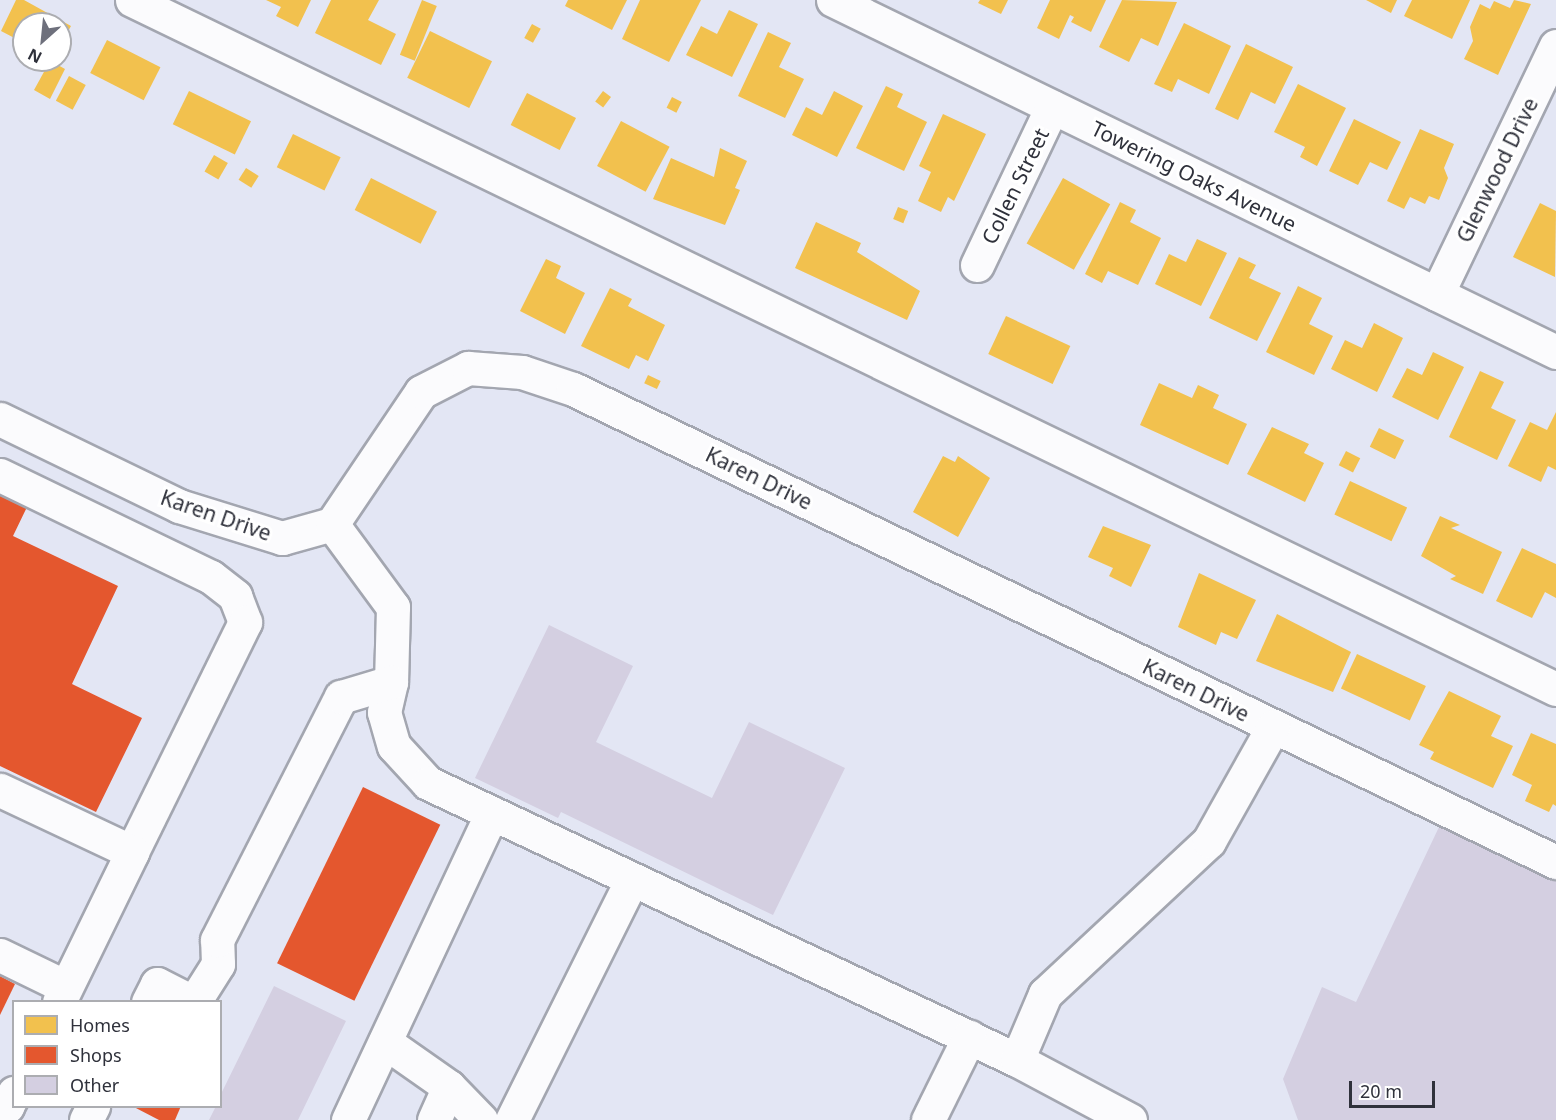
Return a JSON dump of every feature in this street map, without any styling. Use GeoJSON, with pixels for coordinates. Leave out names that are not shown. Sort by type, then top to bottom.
{"type":"FeatureCollection","features":[{"type":"Feature","properties":{"kind":"street"},"geometry":{"type":"LineString","coordinates":[[132,0],[1556,689]]}},
{"type":"Feature","properties":{"kind":"street","name":"Towering Oaks Avenue"},"geometry":{"type":"LineString","coordinates":[[833,0],[1556,352]]}},
{"type":"Feature","properties":{"kind":"street","name":"Glenwood Drive"},"geometry":{"type":"LineString","coordinates":[[1437,294],[1556,46]]}},
{"type":"Feature","properties":{"kind":"street","name":"Collen Street"},"geometry":{"type":"LineString","coordinates":[[977,265],[1052,107]]}},
{"type":"Feature","properties":{"kind":"street","name":"Karen Drive"},"geometry":{"type":"LineString","coordinates":[[0,419],[179,506],[282,538],[332,524],[421,392],[468,368],[522,372],[573,389],[1556,862]]}},
{"type":"Feature","properties":{"kind":"street"},"geometry":{"type":"LineString","coordinates":[[0,475],[211,577],[235,596],[245,622],[62,994],[0,955]]}},
{"type":"Feature","properties":{"kind":"street"},"geometry":{"type":"LineString","coordinates":[[332,524],[393,608],[391,682],[384,712],[394,746],[428,783],[1017,1060],[1112,1118]]}},
{"type":"Feature","properties":{"kind":"street"},"geometry":{"type":"LineString","coordinates":[[194,1000],[218,964],[217,940],[341,698],[391,682]]}},
{"type":"Feature","properties":{"kind":"street"},"geometry":{"type":"LineString","coordinates":[[1017,1060],[1045,994],[1209,841],[1273,727]]}},
{"type":"Feature","properties":{"kind":"street"},"geometry":{"type":"LineString","coordinates":[[0,789],[132,852]]}},
{"type":"Feature","properties":{"kind":"street"},"geometry":{"type":"LineString","coordinates":[[348,1120],[492,813]]}},
{"type":"Feature","properties":{"kind":"street"},"geometry":{"type":"LineString","coordinates":[[512,1120],[632,879]]}},
{"type":"Feature","properties":{"kind":"street"},"geometry":{"type":"LineString","coordinates":[[149,1000],[157,984],[189,1000]]}},
{"type":"Feature","properties":{"kind":"street"},"geometry":{"type":"LineString","coordinates":[[928,1120],[969,1037]]}},
{"type":"Feature","properties":{"kind":"street"},"geometry":{"type":"LineString","coordinates":[[385,1042],[449,1087],[481,1120]]}},
{"type":"Feature","properties":{"kind":"street"},"geometry":{"type":"LineString","coordinates":[[434,1120],[449,1087]]}},
{"type":"Feature","properties":{"kind":"building: Homes"},"geometry":{"type":"Polygon","coordinates":[[[16,0],[24,0],[46,12],[12,12],[12,37],[1,31],[16,0]]]}},
{"type":"Feature","properties":{"kind":"building: Homes"},"geometry":{"type":"Polygon","coordinates":[[[266,0],[311,0],[298,27],[276,16],[281,7],[266,0]]]}},
{"type":"Feature","properties":{"kind":"building: Homes"},"geometry":{"type":"Polygon","coordinates":[[[331,0],[379,0],[368,20],[396,34],[381,65],[315,33],[331,0]]]}},
{"type":"Feature","properties":{"kind":"building: Homes"},"geometry":{"type":"Polygon","coordinates":[[[422,0],[437,6],[415,61],[400,55],[422,0]]]}},
{"type":"Feature","properties":{"kind":"building: Homes"},"geometry":{"type":"Polygon","coordinates":[[[568,0],[627,0],[612,30],[565,6],[568,0]]]}},
{"type":"Feature","properties":{"kind":"building: Homes"},"geometry":{"type":"Polygon","coordinates":[[[640,0],[701,0],[669,62],[622,39],[640,0]]]}},
{"type":"Feature","properties":{"kind":"building: Homes"},"geometry":{"type":"Polygon","coordinates":[[[980,0],[1008,0],[1001,14],[978,3],[980,0]]]}},
{"type":"Feature","properties":{"kind":"building: Homes"},"geometry":{"type":"Polygon","coordinates":[[[1050,0],[1106,0],[1091,32],[1071,22],[1074,17],[1070,15],[1059,39],[1037,28],[1050,0]]]}},
{"type":"Feature","properties":{"kind":"building: Homes"},"geometry":{"type":"Polygon","coordinates":[[[1122,0],[1177,2],[1158,46],[1141,38],[1129,62],[1099,47],[1122,0]]]}},
{"type":"Feature","properties":{"kind":"building: Homes"},"geometry":{"type":"Polygon","coordinates":[[[1366,0],[1397,0],[1391,13],[1366,0]]]}},
{"type":"Feature","properties":{"kind":"building: Homes"},"geometry":{"type":"Polygon","coordinates":[[[1412,0],[1470,0],[1452,39],[1404,16],[1412,0]]]}},
{"type":"Feature","properties":{"kind":"building: Homes"},"geometry":{"type":"Polygon","coordinates":[[[1514,0],[1531,4],[1498,75],[1464,59],[1473,41],[1470,27],[1480,4],[1490,9],[1494,1],[1510,8],[1514,0]]]}},
{"type":"Feature","properties":{"kind":"building: Homes"},"geometry":{"type":"Polygon","coordinates":[[[729,10],[758,24],[732,77],[686,55],[701,26],[717,34],[729,10]]]}},
{"type":"Feature","properties":{"kind":"building: Homes"},"geometry":{"type":"Polygon","coordinates":[[[1184,23],[1231,46],[1209,94],[1178,79],[1172,92],[1154,84],[1184,23]]]}},
{"type":"Feature","properties":{"kind":"building: Homes"},"geometry":{"type":"Polygon","coordinates":[[[532,24],[541,29],[533,43],[524,38],[532,24]]]}},
{"type":"Feature","properties":{"kind":"building: Homes"},"geometry":{"type":"Polygon","coordinates":[[[430,31],[492,61],[469,108],[407,78],[430,31]]]}},
{"type":"Feature","properties":{"kind":"building: Homes"},"geometry":{"type":"Polygon","coordinates":[[[768,32],[791,43],[779,67],[804,79],[785,118],[738,96],[768,32]]]}},
{"type":"Feature","properties":{"kind":"building: Homes"},"geometry":{"type":"Polygon","coordinates":[[[107,40],[160,67],[144,100],[90,73],[107,40]]]}},
{"type":"Feature","properties":{"kind":"building: Homes"},"geometry":{"type":"Polygon","coordinates":[[[1246,44],[1293,67],[1275,104],[1251,92],[1238,120],[1215,109],[1246,44]]]}},
{"type":"Feature","properties":{"kind":"building: Homes"},"geometry":{"type":"Polygon","coordinates":[[[44,72],[64,72],[50,99],[34,90],[44,72]]]}},
{"type":"Feature","properties":{"kind":"building: Homes"},"geometry":{"type":"Polygon","coordinates":[[[69,76],[86,85],[73,110],[56,101],[69,76]]]}},
{"type":"Feature","properties":{"kind":"building: Homes"},"geometry":{"type":"Polygon","coordinates":[[[1298,84],[1346,108],[1317,166],[1300,157],[1305,147],[1274,132],[1298,84]]]}},
{"type":"Feature","properties":{"kind":"building: Homes"},"geometry":{"type":"Polygon","coordinates":[[[886,86],[903,94],[897,107],[927,122],[904,171],[856,148],[886,86]]]}},
{"type":"Feature","properties":{"kind":"building: Homes"},"geometry":{"type":"Polygon","coordinates":[[[189,91],[251,121],[235,155],[173,124],[189,91]]]}},
{"type":"Feature","properties":{"kind":"building: Homes"},"geometry":{"type":"Polygon","coordinates":[[[603,91],[611,97],[603,107],[595,101],[603,91]]]}},
{"type":"Feature","properties":{"kind":"building: Homes"},"geometry":{"type":"Polygon","coordinates":[[[834,91],[863,106],[837,157],[792,135],[806,107],[822,115],[834,91]]]}},
{"type":"Feature","properties":{"kind":"building: Homes"},"geometry":{"type":"Polygon","coordinates":[[[527,93],[576,118],[560,150],[511,125],[527,93]]]}},
{"type":"Feature","properties":{"kind":"building: Homes"},"geometry":{"type":"Polygon","coordinates":[[[672,97],[682,102],[676,113],[667,108],[672,97]]]}},
{"type":"Feature","properties":{"kind":"building: Homes"},"geometry":{"type":"Polygon","coordinates":[[[943,114],[986,134],[954,201],[948,197],[941,212],[918,201],[931,172],[919,166],[943,114]]]}},
{"type":"Feature","properties":{"kind":"building: Homes"},"geometry":{"type":"Polygon","coordinates":[[[1354,119],[1401,142],[1387,170],[1370,162],[1358,185],[1329,171],[1354,119]]]}},
{"type":"Feature","properties":{"kind":"building: Homes"},"geometry":{"type":"Polygon","coordinates":[[[621,121],[670,147],[646,192],[597,166],[621,121]]]}},
{"type":"Feature","properties":{"kind":"building: Homes"},"geometry":{"type":"Polygon","coordinates":[[[1420,129],[1454,144],[1444,168],[1448,178],[1439,200],[1429,196],[1425,204],[1410,197],[1404,209],[1387,201],[1420,129]]]}},
{"type":"Feature","properties":{"kind":"building: Homes"},"geometry":{"type":"Polygon","coordinates":[[[293,134],[341,157],[324,190],[277,167],[293,134]]]}},
{"type":"Feature","properties":{"kind":"building: Homes"},"geometry":{"type":"Polygon","coordinates":[[[720,148],[747,161],[735,188],[740,190],[725,225],[653,199],[671,158],[714,177],[720,148]]]}},
{"type":"Feature","properties":{"kind":"building: Homes"},"geometry":{"type":"Polygon","coordinates":[[[214,155],[228,163],[218,179],[204,171],[214,155]]]}},
{"type":"Feature","properties":{"kind":"building: Homes"},"geometry":{"type":"Polygon","coordinates":[[[246,168],[259,176],[251,188],[239,180],[246,168]]]}},
{"type":"Feature","properties":{"kind":"building: Homes"},"geometry":{"type":"Polygon","coordinates":[[[371,178],[437,212],[421,244],[355,210],[371,178]]]}},
{"type":"Feature","properties":{"kind":"building: Homes"},"geometry":{"type":"Polygon","coordinates":[[[1063,178],[1110,204],[1074,270],[1027,244],[1063,178]]]}},
{"type":"Feature","properties":{"kind":"building: Homes"},"geometry":{"type":"Polygon","coordinates":[[[1120,202],[1136,210],[1130,222],[1161,238],[1138,285],[1108,271],[1102,283],[1085,274],[1120,202]]]}},
{"type":"Feature","properties":{"kind":"building: Homes"},"geometry":{"type":"Polygon","coordinates":[[[1540,203],[1556,211],[1555,277],[1513,257],[1540,203]]]}},
{"type":"Feature","properties":{"kind":"building: Homes"},"geometry":{"type":"Polygon","coordinates":[[[898,207],[908,211],[903,223],[893,219],[898,207]]]}},
{"type":"Feature","properties":{"kind":"building: Homes"},"geometry":{"type":"Polygon","coordinates":[[[816,222],[861,243],[857,252],[920,291],[907,320],[795,268],[816,222]]]}},
{"type":"Feature","properties":{"kind":"building: Homes"},"geometry":{"type":"Polygon","coordinates":[[[1197,239],[1227,253],[1201,306],[1155,284],[1169,254],[1186,262],[1197,239]]]}},
{"type":"Feature","properties":{"kind":"building: Homes"},"geometry":{"type":"Polygon","coordinates":[[[1239,257],[1256,265],[1249,278],[1281,293],[1257,341],[1209,318],[1239,257]]]}},
{"type":"Feature","properties":{"kind":"building: Homes"},"geometry":{"type":"Polygon","coordinates":[[[546,259],[561,266],[556,278],[585,293],[565,334],[520,311],[546,259]]]}},
{"type":"Feature","properties":{"kind":"building: Homes"},"geometry":{"type":"Polygon","coordinates":[[[1298,286],[1322,298],[1309,324],[1333,336],[1314,375],[1266,352],[1298,286]]]}},
{"type":"Feature","properties":{"kind":"building: Homes"},"geometry":{"type":"Polygon","coordinates":[[[610,288],[632,299],[628,306],[665,325],[648,361],[636,355],[629,369],[581,346],[610,288]]]}},
{"type":"Feature","properties":{"kind":"building: Homes"},"geometry":{"type":"Polygon","coordinates":[[[1006,316],[1070,346],[1053,384],[988,354],[1006,316]]]}},
{"type":"Feature","properties":{"kind":"building: Homes"},"geometry":{"type":"Polygon","coordinates":[[[1374,323],[1403,338],[1377,392],[1331,369],[1345,340],[1362,348],[1374,323]]]}},
{"type":"Feature","properties":{"kind":"building: Homes"},"geometry":{"type":"Polygon","coordinates":[[[1433,352],[1464,367],[1438,420],[1392,397],[1407,368],[1422,375],[1433,352]]]}},
{"type":"Feature","properties":{"kind":"building: Homes"},"geometry":{"type":"Polygon","coordinates":[[[1480,371],[1504,382],[1491,408],[1516,420],[1497,460],[1449,437],[1480,371]]]}},
{"type":"Feature","properties":{"kind":"building: Homes"},"geometry":{"type":"Polygon","coordinates":[[[648,375],[661,381],[657,389],[644,383],[648,375]]]}},
{"type":"Feature","properties":{"kind":"building: Homes"},"geometry":{"type":"Polygon","coordinates":[[[1159,383],[1192,398],[1198,385],[1219,395],[1213,408],[1247,424],[1228,465],[1140,425],[1159,383]]]}},
{"type":"Feature","properties":{"kind":"building: Homes"},"geometry":{"type":"Polygon","coordinates":[[[1556,412],[1556,470],[1548,466],[1541,482],[1508,466],[1530,422],[1547,430],[1556,412]]]}},
{"type":"Feature","properties":{"kind":"building: Homes"},"geometry":{"type":"Polygon","coordinates":[[[1272,427],[1309,444],[1304,453],[1324,463],[1305,502],[1247,474],[1272,427]]]}},
{"type":"Feature","properties":{"kind":"building: Homes"},"geometry":{"type":"Polygon","coordinates":[[[1379,428],[1404,440],[1395,459],[1370,447],[1379,428]]]}},
{"type":"Feature","properties":{"kind":"building: Homes"},"geometry":{"type":"Polygon","coordinates":[[[1346,451],[1360,458],[1353,473],[1339,465],[1346,451]]]}},
{"type":"Feature","properties":{"kind":"building: Homes"},"geometry":{"type":"Polygon","coordinates":[[[943,456],[955,462],[958,456],[990,478],[958,537],[913,512],[943,456]]]}},
{"type":"Feature","properties":{"kind":"building: Homes"},"geometry":{"type":"Polygon","coordinates":[[[1350,481],[1407,508],[1391,541],[1334,515],[1350,481]]]}},
{"type":"Feature","properties":{"kind":"building: Homes"},"geometry":{"type":"Polygon","coordinates":[[[1440,516],[1460,525],[1451,528],[1502,552],[1483,594],[1450,579],[1456,576],[1421,556],[1440,516]]]}},
{"type":"Feature","properties":{"kind":"building: Homes"},"geometry":{"type":"Polygon","coordinates":[[[1103,526],[1151,545],[1131,587],[1109,576],[1113,568],[1088,557],[1103,526]]]}},
{"type":"Feature","properties":{"kind":"building: Homes"},"geometry":{"type":"Polygon","coordinates":[[[1522,548],[1556,564],[1556,598],[1545,592],[1532,618],[1496,601],[1522,548]]]}},
{"type":"Feature","properties":{"kind":"building: Homes"},"geometry":{"type":"Polygon","coordinates":[[[1199,573],[1256,600],[1237,639],[1221,632],[1216,645],[1178,627],[1199,573]]]}},
{"type":"Feature","properties":{"kind":"building: Homes"},"geometry":{"type":"Polygon","coordinates":[[[1277,614],[1351,652],[1333,692],[1256,661],[1277,614]]]}},
{"type":"Feature","properties":{"kind":"building: Homes"},"geometry":{"type":"Polygon","coordinates":[[[1357,654],[1426,686],[1410,721],[1341,688],[1357,654]]]}},
{"type":"Feature","properties":{"kind":"building: Homes"},"geometry":{"type":"Polygon","coordinates":[[[1449,691],[1501,716],[1491,736],[1513,746],[1493,788],[1430,759],[1434,752],[1419,745],[1449,691]]]}},
{"type":"Feature","properties":{"kind":"building: Homes"},"geometry":{"type":"Polygon","coordinates":[[[1531,733],[1556,744],[1556,806],[1553,804],[1549,812],[1525,801],[1532,785],[1512,775],[1531,733]]]}},
{"type":"Feature","properties":{"kind":"building: Shops"},"geometry":{"type":"Polygon","coordinates":[[[0,481],[44,502],[39,513],[27,507],[13,536],[118,586],[72,684],[142,718],[96,812],[0,766],[0,481]]]}},
{"type":"Feature","properties":{"kind":"building: Shops"},"geometry":{"type":"Polygon","coordinates":[[[363,787],[440,825],[354,1001],[277,963],[363,787]]]}},
{"type":"Feature","properties":{"kind":"building: Shops"},"geometry":{"type":"Polygon","coordinates":[[[0,976],[15,984],[0,1015],[0,976]]]}},
{"type":"Feature","properties":{"kind":"building: Shops"},"geometry":{"type":"Polygon","coordinates":[[[136,1108],[180,1108],[175,1120],[159,1120],[136,1108]]]}},
{"type":"Feature","properties":{"kind":"building: Other"},"geometry":{"type":"Polygon","coordinates":[[[549,625],[633,666],[596,742],[712,798],[749,722],[845,768],[773,915],[561,812],[558,818],[475,778],[549,625]]]}},
{"type":"Feature","properties":{"kind":"building: Other"},"geometry":{"type":"Polygon","coordinates":[[[1439,827],[1556,880],[1556,1120],[1298,1120],[1283,1079],[1322,987],[1356,1002],[1439,827]]]}},
{"type":"Feature","properties":{"kind":"building: Other"},"geometry":{"type":"Polygon","coordinates":[[[274,986],[346,1021],[298,1120],[209,1120],[215,1108],[222,1108],[222,1092],[274,986]]]}}]}
